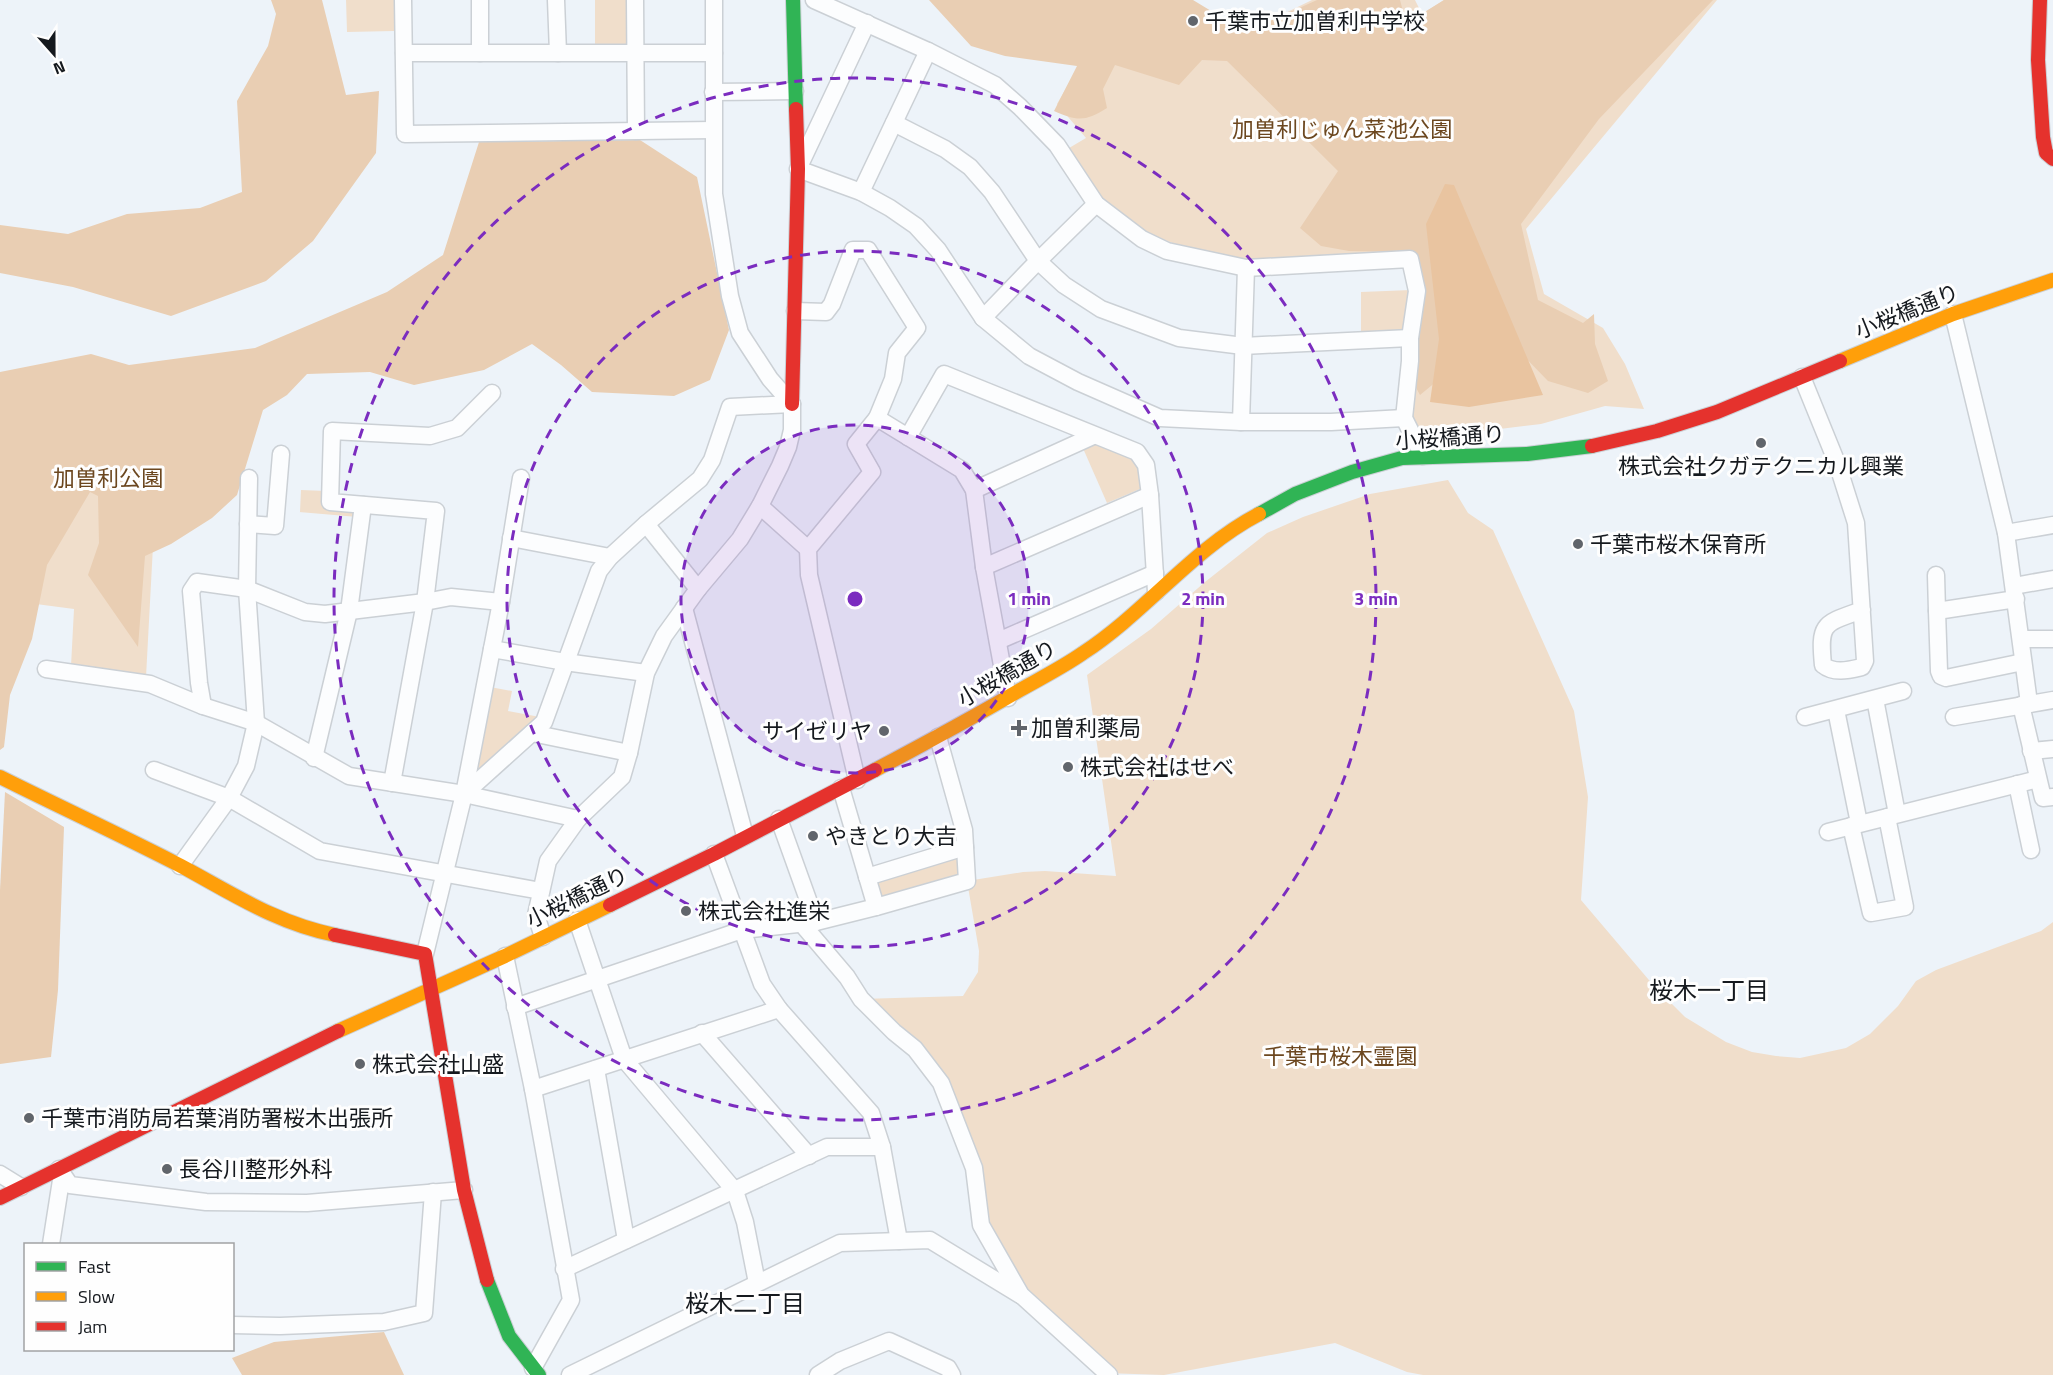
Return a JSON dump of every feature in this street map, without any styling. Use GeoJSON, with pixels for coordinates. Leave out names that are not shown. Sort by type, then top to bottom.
{"type":"FeatureCollection","features":[{"type":"Feature","properties":{"kind":"street"},"geometry":{"type":"LineString","coordinates":[[403,0],[405,134],[713,130]]}},
{"type":"Feature","properties":{"kind":"street"},"geometry":{"type":"LineString","coordinates":[[480,0],[480,53]]}},
{"type":"Feature","properties":{"kind":"street"},"geometry":{"type":"LineString","coordinates":[[556,0],[558,53]]}},
{"type":"Feature","properties":{"kind":"street"},"geometry":{"type":"LineString","coordinates":[[635,0],[636,131]]}},
{"type":"Feature","properties":{"kind":"street"},"geometry":{"type":"LineString","coordinates":[[714,0],[714,194],[730,296],[740,333],[770,379],[792,404]]}},
{"type":"Feature","properties":{"kind":"street"},"geometry":{"type":"LineString","coordinates":[[543,937],[536,915],[548,861],[578,819],[622,777],[646,673],[664,636],[698,589],[740,539],[760,506],[788,447],[792,430],[798,169],[793,0]]}},
{"type":"Feature","properties":{"kind":"street"},"geometry":{"type":"LineString","coordinates":[[814,0],[928,51],[994,85],[1020,107],[1057,145],[1096,204],[1142,239],[1167,251],[1246,268],[1410,259],[1417,291],[1410,338],[1404,418],[1423,456]]}},
{"type":"Feature","properties":{"kind":"street"},"geometry":{"type":"LineString","coordinates":[[2040,0],[2038,60],[2043,137],[2046,153],[2053,159]]}},
{"type":"Feature","properties":{"kind":"street"},"geometry":{"type":"LineString","coordinates":[[798,169],[867,23]]}},
{"type":"Feature","properties":{"kind":"street"},"geometry":{"type":"LineString","coordinates":[[861,192],[928,51]]}},
{"type":"Feature","properties":{"kind":"street"},"geometry":{"type":"LineString","coordinates":[[404,53],[714,53]]}},
{"type":"Feature","properties":{"kind":"street"},"geometry":{"type":"LineString","coordinates":[[713,92],[795,91]]}},
{"type":"Feature","properties":{"kind":"street"},"geometry":{"type":"LineString","coordinates":[[894,123],[945,149],[970,167],[993,192],[1038,261],[1064,285],[1101,309],[1179,338],[1244,346],[1410,338]]}},
{"type":"Feature","properties":{"kind":"street"},"geometry":{"type":"LineString","coordinates":[[798,169],[861,192],[890,207],[916,226],[938,250],[983,318],[1029,356],[1078,382],[1160,418],[1241,422],[1331,422],[1404,418]]}},
{"type":"Feature","properties":{"kind":"street"},"geometry":{"type":"LineString","coordinates":[[983,318],[1096,204]]}},
{"type":"Feature","properties":{"kind":"street"},"geometry":{"type":"LineString","coordinates":[[795,311],[826,312],[832,304],[853,250],[868,250],[917,328],[897,353],[894,379],[877,418],[856,444],[873,472],[808,549],[809,575],[856,780]]}},
{"type":"Feature","properties":{"kind":"street"},"geometry":{"type":"LineString","coordinates":[[1241,422],[1246,268]]}},
{"type":"Feature","properties":{"kind":"street","name":"小桜橋通り"},"geometry":{"type":"LineString","coordinates":[[0,1198],[61,1171],[314,1042],[506,956],[714,854],[938,737],[1084,652],[1186,566],[1243,522],[1295,494],[1352,472],[1402,458],[1527,454],[1578,449],[1657,431],[1717,412],[1953,314],[2053,280]]}},
{"type":"Feature","properties":{"kind":"street"},"geometry":{"type":"LineString","coordinates":[[1953,314],[2006,533],[2024,663],[2025,704],[2031,751],[2043,798],[2053,797]]}},
{"type":"Feature","properties":{"kind":"street"},"geometry":{"type":"LineString","coordinates":[[908,436],[944,374],[1137,452],[1146,465],[1156,592]]}},
{"type":"Feature","properties":{"kind":"street"},"geometry":{"type":"LineString","coordinates":[[1802,377],[1837,463],[1856,524],[1862,610]]}},
{"type":"Feature","properties":{"kind":"street"},"geometry":{"type":"LineString","coordinates":[[392,783],[425,602],[436,511],[330,502],[332,431],[430,436],[457,428],[492,393]]}},
{"type":"Feature","properties":{"kind":"street"},"geometry":{"type":"LineString","coordinates":[[464,794],[544,722],[600,571],[610,557],[700,479],[712,460],[730,407],[792,404]]}},
{"type":"Feature","properties":{"kind":"street"},"geometry":{"type":"LineString","coordinates":[[877,418],[962,470],[974,490],[984,567],[1008,698]]}},
{"type":"Feature","properties":{"kind":"street"},"geometry":{"type":"LineString","coordinates":[[974,490],[1093,436]]}},
{"type":"Feature","properties":{"kind":"street"},"geometry":{"type":"LineString","coordinates":[[248,524],[274,525],[281,454]]}},
{"type":"Feature","properties":{"kind":"street"},"geometry":{"type":"LineString","coordinates":[[180,866],[229,798],[246,765],[256,723],[247,589],[249,478]]}},
{"type":"Feature","properties":{"kind":"street"},"geometry":{"type":"LineString","coordinates":[[506,956],[533,1089],[571,1300],[536,1371],[509,1336],[483,1271],[464,1190],[425,954],[464,794],[501,602],[520,478]]}},
{"type":"Feature","properties":{"kind":"street"},"geometry":{"type":"LineString","coordinates":[[984,567],[1150,495]]}},
{"type":"Feature","properties":{"kind":"street"},"geometry":{"type":"LineString","coordinates":[[314,758],[349,611],[363,505]]}},
{"type":"Feature","properties":{"kind":"street"},"geometry":{"type":"LineString","coordinates":[[760,506],[808,549]]}},
{"type":"Feature","properties":{"kind":"street"},"geometry":{"type":"LineString","coordinates":[[646,524],[698,589]]}},
{"type":"Feature","properties":{"kind":"street"},"geometry":{"type":"LineString","coordinates":[[2006,533],[2053,525]]}},
{"type":"Feature","properties":{"kind":"street"},"geometry":{"type":"LineString","coordinates":[[511,538],[610,557]]}},
{"type":"Feature","properties":{"kind":"street"},"geometry":{"type":"LineString","coordinates":[[998,641],[1155,573]]}},
{"type":"Feature","properties":{"kind":"street"},"geometry":{"type":"LineString","coordinates":[[1936,575],[1941,676],[1946,678],[2024,663]]}},
{"type":"Feature","properties":{"kind":"street"},"geometry":{"type":"LineString","coordinates":[[1937,612],[2015,592],[2053,579]]}},
{"type":"Feature","properties":{"kind":"street"},"geometry":{"type":"LineString","coordinates":[[203,706],[192,591],[197,582],[247,589],[305,612],[325,614],[451,597],[501,602]]}},
{"type":"Feature","properties":{"kind":"street"},"geometry":{"type":"LineString","coordinates":[[684,608],[745,836]]}},
{"type":"Feature","properties":{"kind":"street"},"geometry":{"type":"LineString","coordinates":[[2021,639],[2053,639]]}},
{"type":"Feature","properties":{"kind":"street"},"geometry":{"type":"LineString","coordinates":[[492,649],[646,673]]}},
{"type":"Feature","properties":{"kind":"street"},"geometry":{"type":"LineString","coordinates":[[46,669],[150,684],[203,706],[256,723],[349,777],[464,794],[578,819]]}},
{"type":"Feature","properties":{"kind":"street"},"geometry":{"type":"LineString","coordinates":[[1805,717],[1903,691]]}},
{"type":"Feature","properties":{"kind":"street"},"geometry":{"type":"LineString","coordinates":[[1836,710],[1871,913],[1905,907],[1875,699]]}},
{"type":"Feature","properties":{"kind":"street"},"geometry":{"type":"LineString","coordinates":[[1954,717],[2053,700]]}},
{"type":"Feature","properties":{"kind":"street"},"geometry":{"type":"LineString","coordinates":[[532,733],[629,753]]}},
{"type":"Feature","properties":{"kind":"street"},"geometry":{"type":"LineString","coordinates":[[515,1007],[742,930],[809,923],[967,881],[964,830],[938,737]]}},
{"type":"Feature","properties":{"kind":"street"},"geometry":{"type":"LineString","coordinates":[[2031,751],[2053,749]]}},
{"type":"Feature","properties":{"kind":"street"},"geometry":{"type":"LineString","coordinates":[[154,770],[229,798],[320,850],[541,891]]}},
{"type":"Feature","properties":{"kind":"street"},"geometry":{"type":"LineString","coordinates":[[0,777],[180,866],[268,914],[306,929],[425,954]]}},
{"type":"Feature","properties":{"kind":"street"},"geometry":{"type":"LineString","coordinates":[[1828,832],[2038,778]]}},
{"type":"Feature","properties":{"kind":"street"},"geometry":{"type":"LineString","coordinates":[[2018,784],[2031,850]]}},
{"type":"Feature","properties":{"kind":"street"},"geometry":{"type":"LineString","coordinates":[[841,788],[876,907]]}},
{"type":"Feature","properties":{"kind":"street"},"geometry":{"type":"LineString","coordinates":[[779,819],[809,923],[861,999],[894,1032],[915,1048],[941,1083],[974,1168],[981,1225],[1021,1295]]}},
{"type":"Feature","properties":{"kind":"street"},"geometry":{"type":"LineString","coordinates":[[867,876],[965,847]]}},
{"type":"Feature","properties":{"kind":"street"},"geometry":{"type":"LineString","coordinates":[[714,854],[762,984],[779,1009],[871,1113],[882,1147],[899,1241]]}},
{"type":"Feature","properties":{"kind":"street"},"geometry":{"type":"LineString","coordinates":[[577,920],[624,1059],[735,1191],[745,1221],[757,1283]]}},
{"type":"Feature","properties":{"kind":"street"},"geometry":{"type":"LineString","coordinates":[[533,1089],[779,1009]]}},
{"type":"Feature","properties":{"kind":"street"},"geometry":{"type":"LineString","coordinates":[[702,1033],[809,1156]]}},
{"type":"Feature","properties":{"kind":"street"},"geometry":{"type":"LineString","coordinates":[[596,1069],[626,1240]]}},
{"type":"Feature","properties":{"kind":"street"},"geometry":{"type":"LineString","coordinates":[[564,1269],[827,1147],[882,1147]]}},
{"type":"Feature","properties":{"kind":"street"},"geometry":{"type":"LineString","coordinates":[[61,1171],[70,1185],[206,1202],[307,1203],[464,1190]]}},
{"type":"Feature","properties":{"kind":"street"},"geometry":{"type":"LineString","coordinates":[[51,1243],[61,1171]]}},
{"type":"Feature","properties":{"kind":"street"},"geometry":{"type":"LineString","coordinates":[[0,1174],[21,1187]]}},
{"type":"Feature","properties":{"kind":"street"},"geometry":{"type":"LineString","coordinates":[[234,1325],[280,1326],[384,1322],[424,1313],[433,1192]]}},
{"type":"Feature","properties":{"kind":"street"},"geometry":{"type":"LineString","coordinates":[[570,1375],[840,1243],[930,1240],[1021,1295],[1109,1375]]}},
{"type":"Feature","properties":{"kind":"street"},"geometry":{"type":"LineString","coordinates":[[818,1375],[840,1361],[889,1341],[948,1368],[952,1375]]}},
{"type":"Feature","properties":{"kind":"green space"},"geometry":{"type":"Polygon","coordinates":[[[271,0],[322,0],[346,95],[379,91],[376,153],[313,241],[266,281],[171,316],[73,287],[0,273],[0,225],[68,234],[127,214],[200,208],[242,192],[237,101],[268,46],[276,14],[271,0]]]}},
{"type":"Feature","properties":{"kind":"green space"},"geometry":{"type":"Polygon","coordinates":[[[346,0],[394,0],[394,31],[347,32],[346,0]]]}},
{"type":"Feature","properties":{"kind":"green space"},"geometry":{"type":"Polygon","coordinates":[[[595,0],[630,0],[630,41],[622,48],[595,47],[595,0]]]}},
{"type":"Feature","properties":{"kind":"green space","name":"加曽利じゅん菜池公園"},"geometry":{"type":"Polygon","coordinates":[[[929,0],[1193,0],[1226,20],[1243,19],[1257,27],[1317,0],[1400,0],[1404,15],[1415,18],[1444,0],[1713,0],[1599,119],[1521,224],[1538,300],[1583,323],[1594,314],[1595,344],[1608,381],[1588,393],[1548,381],[1517,349],[1448,302],[1437,381],[1420,395],[1413,382],[1414,252],[1349,251],[1321,246],[1300,228],[1338,171],[1227,61],[1202,60],[1179,85],[1115,65],[1103,89],[1107,108],[1087,118],[1069,117],[1054,111],[1077,66],[1005,56],[971,46],[929,0]]]}},
{"type":"Feature","properties":{"kind":"green space","name":"加曽利じゅん菜池公園"},"geometry":{"type":"Polygon","coordinates":[[[1312,0],[1415,0],[1422,14],[1444,0],[1717,0],[1526,229],[1544,294],[1603,328],[1625,364],[1644,409],[1605,406],[1541,424],[1418,439],[1408,418],[1414,252],[1252,260],[1193,251],[1152,235],[1099,202],[1064,151],[1086,138],[1057,104],[1105,20],[1228,41],[1312,0]]]}},
{"type":"Feature","properties":{"kind":"green space"},"geometry":{"type":"Polygon","coordinates":[[[640,140],[697,177],[729,330],[710,380],[674,396],[592,392],[532,344],[484,370],[414,385],[370,372],[307,374],[287,395],[263,410],[237,495],[212,518],[171,544],[145,556],[138,647],[88,575],[99,543],[98,496],[90,492],[47,565],[32,639],[10,695],[4,747],[0,750],[0,372],[91,354],[129,365],[255,348],[387,292],[443,255],[479,142],[640,140]]]}},
{"type":"Feature","properties":{"kind":"green space"},"geometry":{"type":"Polygon","coordinates":[[[1411,290],[1407,319],[1401,331],[1361,333],[1361,292],[1411,290]]]}},
{"type":"Feature","properties":{"kind":"green space","name":"加曽利公園"},"geometry":{"type":"Polygon","coordinates":[[[59,411],[153,546],[146,677],[71,666],[74,609],[36,604],[59,411]]]}},
{"type":"Feature","properties":{"kind":"green space"},"geometry":{"type":"Polygon","coordinates":[[[1096,440],[1134,456],[1140,469],[1140,489],[1107,503],[1082,446],[1096,440]]]}},
{"type":"Feature","properties":{"kind":"green space","name":"千葉市桜木霊園"},"geometry":{"type":"Polygon","coordinates":[[[1448,480],[1468,513],[1493,530],[1574,711],[1588,797],[1581,900],[1654,986],[1685,1017],[1726,1042],[1752,1052],[1800,1058],[1846,1048],[1870,1034],[1898,1006],[1916,981],[1936,970],[2041,931],[2053,922],[2053,1375],[1423,1375],[1407,1372],[1335,1343],[1164,1375],[1105,1373],[1021,1295],[981,1225],[974,1168],[941,1083],[861,999],[963,996],[978,972],[979,951],[967,881],[1023,872],[1045,871],[1116,876],[1087,675],[1151,629],[1267,533],[1303,517],[1370,494],[1448,480]]]}},
{"type":"Feature","properties":{"kind":"green space"},"geometry":{"type":"Polygon","coordinates":[[[301,490],[326,491],[355,507],[358,517],[299,512],[301,490]]]}},
{"type":"Feature","properties":{"kind":"green space"},"geometry":{"type":"Polygon","coordinates":[[[490,687],[512,691],[508,711],[540,717],[482,772],[476,767],[490,687]]]}},
{"type":"Feature","properties":{"kind":"green space"},"geometry":{"type":"Polygon","coordinates":[[[5,792],[64,827],[58,990],[51,1057],[0,1064],[0,890],[5,792]]]}},
{"type":"Feature","properties":{"kind":"green space"},"geometry":{"type":"Polygon","coordinates":[[[953,856],[959,858],[958,879],[881,898],[877,887],[879,880],[953,856]]]}},
{"type":"Feature","properties":{"kind":"green space"},"geometry":{"type":"Polygon","coordinates":[[[384,1332],[404,1375],[242,1375],[232,1358],[274,1342],[384,1332]]]}},
{"type":"Feature","properties":{"kind":"shaded area"},"geometry":{"type":"Polygon","coordinates":[[[1445,184],[1454,185],[1543,395],[1469,407],[1430,402],[1439,339],[1426,224],[1445,184]]]}},
{"type":"Feature","properties":{"kind":"traffic: fast"},"geometry":{"type":"LineString","coordinates":[[793,0],[796,109]]}},
{"type":"Feature","properties":{"kind":"traffic: fast"},"geometry":{"type":"LineString","coordinates":[[1259,514],[1295,494],[1352,472],[1402,458],[1527,454],[1592,446]]}},
{"type":"Feature","properties":{"kind":"traffic: fast"},"geometry":{"type":"LineString","coordinates":[[487,1280],[509,1336],[539,1375]]}},
{"type":"Feature","properties":{"kind":"traffic: slow"},"geometry":{"type":"LineString","coordinates":[[1840,361],[1953,314],[2053,280]]}},
{"type":"Feature","properties":{"kind":"traffic: slow"},"geometry":{"type":"LineString","coordinates":[[875,770],[1075,658],[1128,619],[1212,545],[1259,514]]}},
{"type":"Feature","properties":{"kind":"traffic: slow"},"geometry":{"type":"LineString","coordinates":[[0,777],[181,866],[274,915],[335,935]]}},
{"type":"Feature","properties":{"kind":"traffic: slow"},"geometry":{"type":"LineString","coordinates":[[338,1031],[505,956],[610,905]]}},
{"type":"Feature","properties":{"kind":"traffic: jam"},"geometry":{"type":"LineString","coordinates":[[2040,0],[2038,60],[2043,137],[2046,153],[2053,159]]}},
{"type":"Feature","properties":{"kind":"traffic: jam"},"geometry":{"type":"LineString","coordinates":[[792,404],[798,169],[796,109]]}},
{"type":"Feature","properties":{"kind":"traffic: jam"},"geometry":{"type":"LineString","coordinates":[[1592,446],[1657,431],[1717,412],[1840,361]]}},
{"type":"Feature","properties":{"kind":"traffic: jam"},"geometry":{"type":"LineString","coordinates":[[610,905],[875,770]]}},
{"type":"Feature","properties":{"kind":"traffic: jam"},"geometry":{"type":"LineString","coordinates":[[335,935],[425,954],[464,1190],[487,1280]]}},
{"type":"Feature","properties":{"kind":"traffic: jam"},"geometry":{"type":"LineString","coordinates":[[0,1198],[338,1031]]}},
{"type":"Feature","properties":{"kind":"place","name":"千葉市立加曽利中学校"},"geometry":{"type":"Point","coordinates":[1193,21]}},
{"type":"Feature","properties":{"kind":"place","name":"株式会社クガテクニカル興業"},"geometry":{"type":"Point","coordinates":[1761,443]}},
{"type":"Feature","properties":{"kind":"place","name":"千葉市桜木保育所"},"geometry":{"type":"Point","coordinates":[1578,544]}},
{"type":"Feature","properties":{"kind":"place","name":"加曽利薬局"},"geometry":{"type":"Point","coordinates":[1019,728]}},
{"type":"Feature","properties":{"kind":"place","name":"サイゼリヤ"},"geometry":{"type":"Point","coordinates":[884,731]}},
{"type":"Feature","properties":{"kind":"place","name":"株式会社はせべ"},"geometry":{"type":"Point","coordinates":[1068,767]}},
{"type":"Feature","properties":{"kind":"place","name":"やきとり大吉"},"geometry":{"type":"Point","coordinates":[813,836]}},
{"type":"Feature","properties":{"kind":"place","name":"株式会社進栄"},"geometry":{"type":"Point","coordinates":[686,911]}},
{"type":"Feature","properties":{"kind":"place","name":"株式会社山盛"},"geometry":{"type":"Point","coordinates":[360,1064]}},
{"type":"Feature","properties":{"kind":"place","name":"千葉市消防局若葉消防署桜木出張所"},"geometry":{"type":"Point","coordinates":[29,1118]}},
{"type":"Feature","properties":{"kind":"place","name":"長谷川整形外科"},"geometry":{"type":"Point","coordinates":[167,1169]}},
{"type":"Feature","properties":{"kind":"district","name":"桜木一丁目"},"geometry":{"type":"Point","coordinates":[1709,991]}},
{"type":"Feature","properties":{"kind":"district","name":"桜木二丁目"},"geometry":{"type":"Point","coordinates":[745,1304]}}]}
